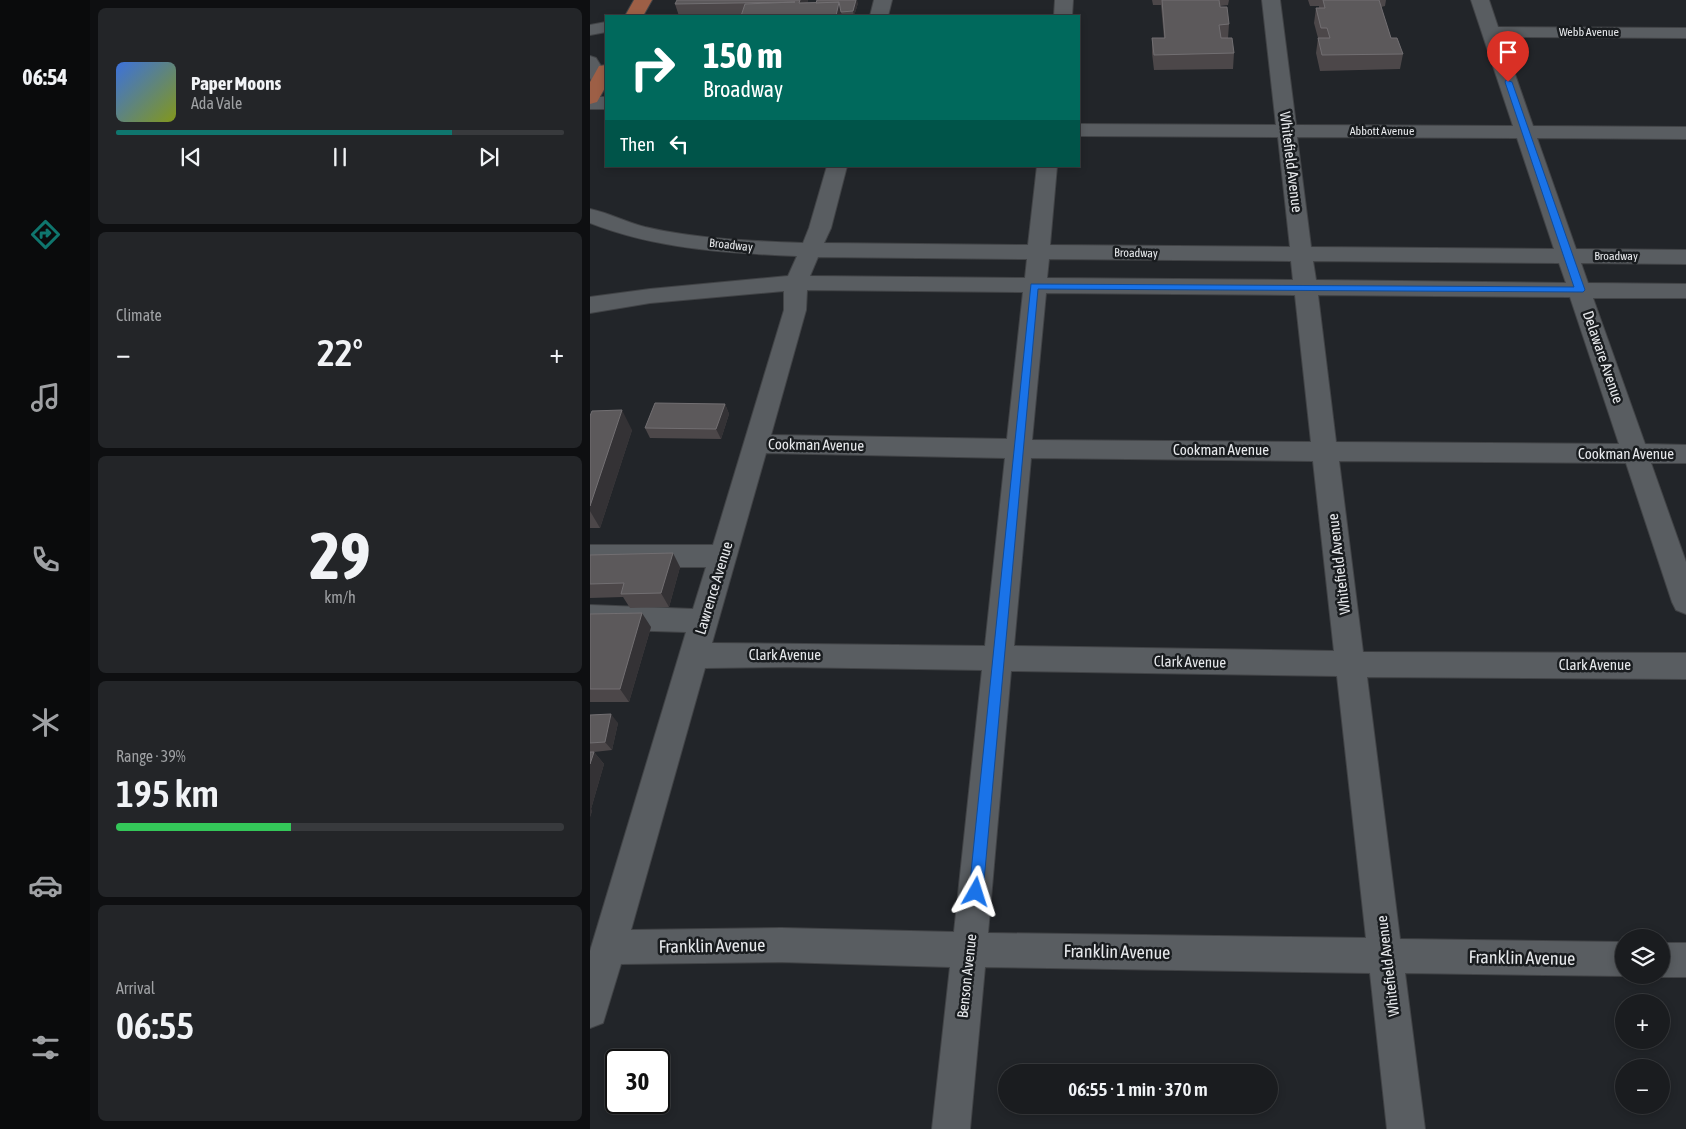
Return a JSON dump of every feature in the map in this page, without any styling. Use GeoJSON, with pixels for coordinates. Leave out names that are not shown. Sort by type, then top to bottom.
{"type":"FeatureCollection","features":[{"type":"Feature","properties":{"kind":"main road"},"geometry":{"type":"LineString","coordinates":[[635,15],[643,0]]}},
{"type":"Feature","properties":{"kind":"main road"},"geometry":{"type":"LineString","coordinates":[[590,98],[603,75]]}},
{"type":"Feature","properties":{"kind":"street"},"geometry":{"type":"LineString","coordinates":[[879,15],[884,0]]}},
{"type":"Feature","properties":{"kind":"street"},"geometry":{"type":"LineString","coordinates":[[1062,15],[1064,0]]}},
{"type":"Feature","properties":{"kind":"street","name":"Whitefield Avenue"},"geometry":{"type":"LineString","coordinates":[[1271,0],[1387,956],[1406,1129]]}},
{"type":"Feature","properties":{"kind":"street","name":"Delaware Avenue"},"geometry":{"type":"LineString","coordinates":[[1480,0],[1686,602]]}},
{"type":"Feature","properties":{"kind":"street"},"geometry":{"type":"LineString","coordinates":[[590,30],[605,27]]}},
{"type":"Feature","properties":{"kind":"street","name":"Webb Avenue"},"geometry":{"type":"LineString","coordinates":[[1491,32],[1686,33]]}},
{"type":"Feature","properties":{"kind":"street"},"geometry":{"type":"LineString","coordinates":[[590,62],[603,75]]}},
{"type":"Feature","properties":{"kind":"street"},"geometry":{"type":"LineString","coordinates":[[590,103],[605,103]]}},
{"type":"Feature","properties":{"kind":"street","name":"Abbott Avenue"},"geometry":{"type":"LineString","coordinates":[[1080,130],[1686,133]]}},
{"type":"Feature","properties":{"kind":"street","name":"Lawrence Avenue"},"geometry":{"type":"LineString","coordinates":[[590,1010],[795,310],[796,283],[812,250],[837,167]]}},
{"type":"Feature","properties":{"kind":"street","name":"Benson Avenue"},"geometry":{"type":"LineString","coordinates":[[951,1129],[1047,167]]}},
{"type":"Feature","properties":{"kind":"street","name":"Broadway"},"geometry":{"type":"LineString","coordinates":[[590,215],[606,223],[643,233],[754,248],[1303,255],[1686,257]]}},
{"type":"Feature","properties":{"kind":"street"},"geometry":{"type":"LineString","coordinates":[[590,305],[650,296],[744,286],[796,283],[1686,291]]}},
{"type":"Feature","properties":{"kind":"street","name":"Cookman Avenue"},"geometry":{"type":"LineString","coordinates":[[756,444],[1018,449],[1686,454]]}},
{"type":"Feature","properties":{"kind":"street"},"geometry":{"type":"LineString","coordinates":[[590,556],[723,556]]}},
{"type":"Feature","properties":{"kind":"street"},"geometry":{"type":"LineString","coordinates":[[590,617],[704,621]]}},
{"type":"Feature","properties":{"kind":"street","name":"Clark Avenue"},"geometry":{"type":"LineString","coordinates":[[693,656],[788,655],[1351,664],[1686,666]]}},
{"type":"Feature","properties":{"kind":"street","name":"Franklin Avenue"},"geometry":{"type":"LineString","coordinates":[[610,947],[781,945],[970,950],[1615,960]]}},
{"type":"Feature","properties":{"kind":"street"},"geometry":{"type":"LineString","coordinates":[[1670,960],[1686,960]]}},
{"type":"Feature","properties":{"kind":"building"},"geometry":{"type":"Polygon","coordinates":[[[677,0],[800,0],[799,3],[839,2],[836,15],[741,15],[745,4],[795,2],[675,4],[677,0]]]}},
{"type":"Feature","properties":{"kind":"building"},"geometry":{"type":"Polygon","coordinates":[[[817,0],[856,0],[853,11],[841,12],[839,2],[816,3],[817,0]]]}},
{"type":"Feature","properties":{"kind":"building"},"geometry":{"type":"Polygon","coordinates":[[[1162,0],[1219,0],[1220,7],[1227,7],[1229,24],[1219,25],[1221,38],[1232,38],[1234,53],[1154,55],[1152,38],[1165,38],[1162,0]]]}},
{"type":"Feature","properties":{"kind":"building"},"geometry":{"type":"Polygon","coordinates":[[[1323,0],[1379,0],[1391,38],[1397,38],[1403,54],[1322,55],[1318,38],[1330,38],[1327,28],[1321,28],[1316,8],[1325,8],[1323,0]]]}},
{"type":"Feature","properties":{"kind":"building"},"geometry":{"type":"Polygon","coordinates":[[[655,403],[725,404],[716,429],[645,428],[655,403]]]}},
{"type":"Feature","properties":{"kind":"building"},"geometry":{"type":"Polygon","coordinates":[[[622,410],[590,506],[590,416],[592,411],[622,410]]]}},
{"type":"Feature","properties":{"kind":"building"},"geometry":{"type":"Polygon","coordinates":[[[673,553],[661,593],[621,594],[624,583],[590,584],[590,555],[673,553]]]}},
{"type":"Feature","properties":{"kind":"building"},"geometry":{"type":"Polygon","coordinates":[[[642,613],[620,689],[590,689],[590,614],[642,613]]]}},
{"type":"Feature","properties":{"kind":"building"},"geometry":{"type":"Polygon","coordinates":[[[611,714],[605,742],[590,743],[590,715],[611,714]]]}},
{"type":"Feature","properties":{"kind":"building"},"geometry":{"type":"Polygon","coordinates":[[[590,752],[594,752],[590,764],[590,752]]]}},
{"type":"Feature","properties":{"kind":"route"},"geometry":{"type":"LineString","coordinates":[[976,892],[1034,286],[1580,290],[1508,82]]}}]}
